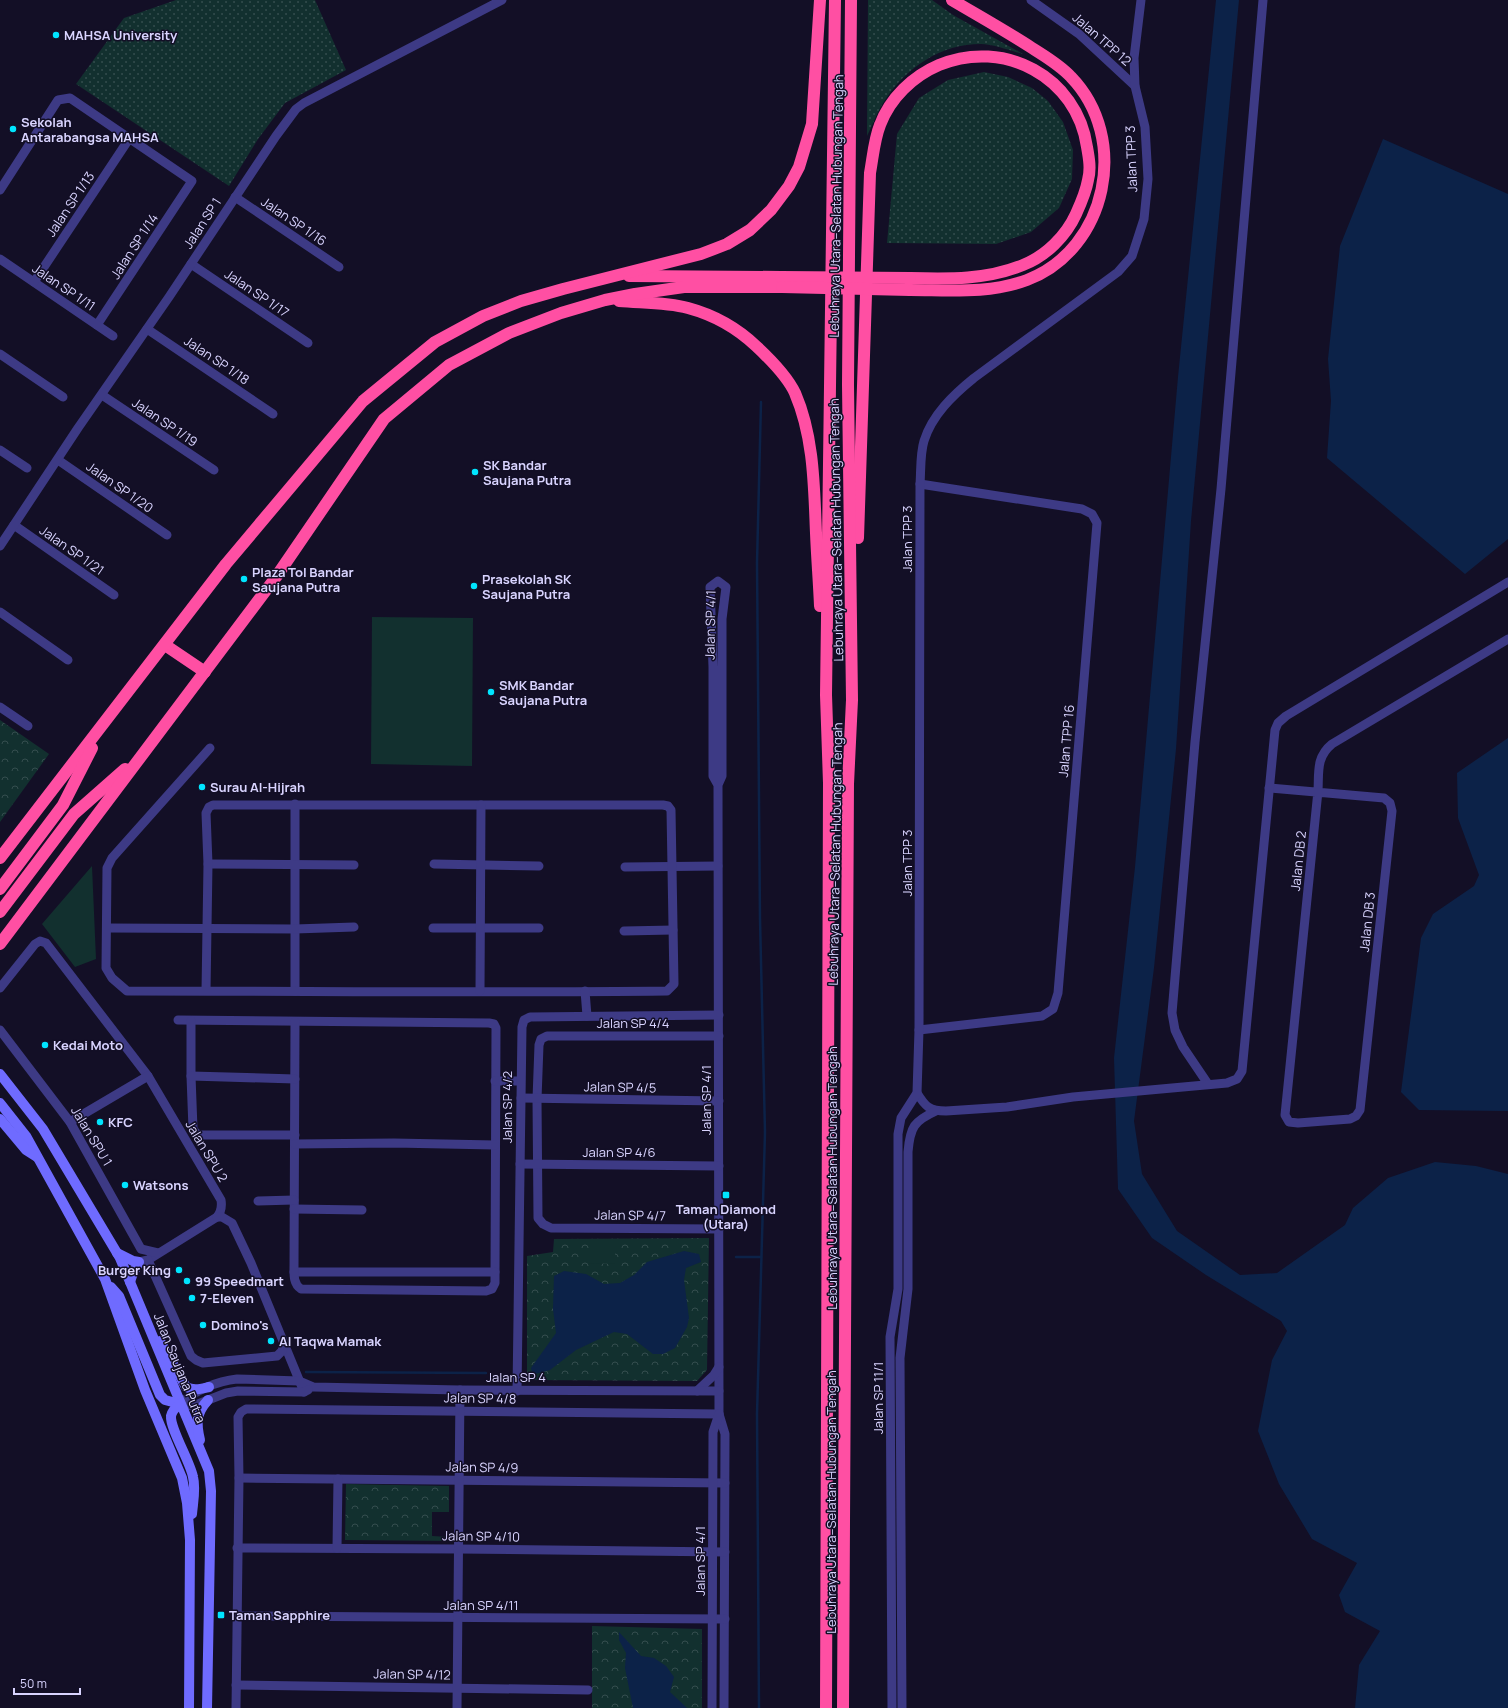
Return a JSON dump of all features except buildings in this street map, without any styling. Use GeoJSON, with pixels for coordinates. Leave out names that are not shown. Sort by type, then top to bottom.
{"type":"FeatureCollection","features":[{"type":"Feature","properties":{"kind":"highway"},"geometry":{"type":"LineString","coordinates":[[0,858],[226,564],[363,401],[435,342],[483,316],[521,301],[701,254],[727,244],[750,230],[771,210],[789,186],[799,167],[812,124],[820,0]]}},
{"type":"Feature","properties":{"kind":"highway","name":"Lebuhraya Utara–Selatan Hubungan Tengah"},"geometry":{"type":"LineString","coordinates":[[826,1708],[830,783],[826,695],[835,0]]}},
{"type":"Feature","properties":{"kind":"highway","name":"Lebuhraya Utara–Selatan Hubungan Tengah"},"geometry":{"type":"LineString","coordinates":[[843,1708],[848,784],[852,700],[848,385],[851,0]]}},
{"type":"Feature","properties":{"kind":"highway"},"geometry":{"type":"LineString","coordinates":[[611,277],[687,275],[781,282],[910,284],[976,290],[1000,287],[1027,280],[1048,270],[1069,251],[1092,222],[1100,199],[1106,158],[1102,135],[1095,113],[1087,96],[1071,77],[1053,61],[952,0]]}},
{"type":"Feature","properties":{"kind":"highway"},"geometry":{"type":"LineString","coordinates":[[852,700],[870,173],[880,125],[896,97],[911,81],[929,69],[948,61],[973,55],[995,57],[1015,62],[1035,70],[1049,79],[1073,105],[1081,121],[1086,139],[1089,160],[1089,179],[1083,200],[1074,219],[1054,245],[1040,256],[1024,265],[1003,272],[979,277],[945,279],[910,284]]}},
{"type":"Feature","properties":{"kind":"highway"},"geometry":{"type":"LineString","coordinates":[[0,944],[276,577],[384,419],[449,365],[508,333],[561,313],[605,300],[684,287],[781,282]]}},
{"type":"Feature","properties":{"kind":"highway"},"geometry":{"type":"LineString","coordinates":[[605,300],[658,303],[688,308],[709,315],[731,326],[747,338],[768,358],[794,392],[809,438],[814,484],[826,695]]}},
{"type":"Feature","properties":{"kind":"highway"},"geometry":{"type":"LineString","coordinates":[[165,645],[205,672]]}},
{"type":"Feature","properties":{"kind":"highway"},"geometry":{"type":"LineString","coordinates":[[0,889],[63,805],[104,723]]}},
{"type":"Feature","properties":{"kind":"highway"},"geometry":{"type":"LineString","coordinates":[[0,912],[74,814],[144,753]]}},
{"type":"Feature","properties":{"kind":"main road","name":"Jalan Saujana Putra"},"geometry":{"type":"LineString","coordinates":[[0,1074],[43,1129],[117,1253],[210,1477],[207,1708]]}},
{"type":"Feature","properties":{"kind":"main road"},"geometry":{"type":"LineString","coordinates":[[0,1103],[26,1136],[105,1279],[118,1296],[160,1395],[165,1400],[180,1404]]}},
{"type":"Feature","properties":{"kind":"main road"},"geometry":{"type":"LineString","coordinates":[[0,1119],[26,1150],[38,1158]]}},
{"type":"Feature","properties":{"kind":"main road"},"geometry":{"type":"LineString","coordinates":[[117,1253],[132,1261],[142,1261]]}},
{"type":"Feature","properties":{"kind":"main road"},"geometry":{"type":"LineString","coordinates":[[142,1261],[133,1273],[132,1287],[186,1387],[191,1390],[209,1388]]}},
{"type":"Feature","properties":{"kind":"main road"},"geometry":{"type":"LineString","coordinates":[[105,1279],[145,1390],[182,1478],[187,1503],[190,1540]]}},
{"type":"Feature","properties":{"kind":"main road"},"geometry":{"type":"LineString","coordinates":[[206,1465],[197,1425],[198,1416],[202,1406],[208,1400]]}},
{"type":"Feature","properties":{"kind":"main road"},"geometry":{"type":"LineString","coordinates":[[180,1404],[172,1412],[171,1417],[191,1467],[194,1479],[190,1540],[189,1708]]}},
{"type":"Feature","properties":{"kind":"street","name":"Jalan SP 1"},"geometry":{"type":"LineString","coordinates":[[0,546],[287,120],[304,103],[502,0]]}},
{"type":"Feature","properties":{"kind":"street","name":"Jalan TPP 12"},"geometry":{"type":"LineString","coordinates":[[1031,0],[1079,34],[1135,86]]}},
{"type":"Feature","properties":{"kind":"street","name":"Jalan TPP 3"},"geometry":{"type":"LineString","coordinates":[[917,1093],[919,1030],[920,484],[924,442],[932,424],[952,396],[974,378],[1118,272],[1132,256],[1144,219],[1148,179],[1145,127],[1135,86],[1134,58],[1142,0]]}},
{"type":"Feature","properties":{"kind":"street"},"geometry":{"type":"LineString","coordinates":[[1208,1084],[1182,1047],[1175,1030],[1172,1012],[1195,742],[1222,481],[1263,0]]}},
{"type":"Feature","properties":{"kind":"street"},"geometry":{"type":"LineString","coordinates":[[0,190],[58,100],[70,98],[129,139]]}},
{"type":"Feature","properties":{"kind":"street","name":"Jalan SP 1/14"},"geometry":{"type":"LineString","coordinates":[[97,325],[192,181],[129,139]]}},
{"type":"Feature","properties":{"kind":"street","name":"Jalan SP 1/13"},"geometry":{"type":"LineString","coordinates":[[34,282],[129,139]]}},
{"type":"Feature","properties":{"kind":"street","name":"Jalan SP 1/16"},"geometry":{"type":"LineString","coordinates":[[235,197],[339,267]]}},
{"type":"Feature","properties":{"kind":"street","name":"Jalan SP 1/11"},"geometry":{"type":"LineString","coordinates":[[0,259],[113,336]]}},
{"type":"Feature","properties":{"kind":"street","name":"Jalan SP 1/17"},"geometry":{"type":"LineString","coordinates":[[191,264],[308,343]]}},
{"type":"Feature","properties":{"kind":"street","name":"Jalan SP 1/18"},"geometry":{"type":"LineString","coordinates":[[147,329],[272,414]]}},
{"type":"Feature","properties":{"kind":"street"},"geometry":{"type":"LineString","coordinates":[[0,354],[63,397]]}},
{"type":"Feature","properties":{"kind":"street","name":"Jalan SP 1/19"},"geometry":{"type":"LineString","coordinates":[[102,395],[214,470]]}},
{"type":"Feature","properties":{"kind":"street"},"geometry":{"type":"LineString","coordinates":[[0,450],[27,468]]}},
{"type":"Feature","properties":{"kind":"street","name":"Jalan SP 1/20"},"geometry":{"type":"LineString","coordinates":[[58,460],[167,535]]}},
{"type":"Feature","properties":{"kind":"street","name":"Jalan TPP 16"},"geometry":{"type":"LineString","coordinates":[[919,1030],[1042,1016],[1053,1009],[1058,993],[1097,523],[1092,514],[1082,509],[920,484]]}},
{"type":"Feature","properties":{"kind":"street","name":"Jalan SP 1/21"},"geometry":{"type":"LineString","coordinates":[[14,526],[114,595]]}},
{"type":"Feature","properties":{"kind":"street","name":"Jalan SP 4/1"},"geometry":{"type":"LineString","coordinates":[[718,785],[713,776],[713,667],[710,587],[718,581],[726,587],[722,619],[722,776],[718,785],[719,1414],[725,1434],[724,1708]]}},
{"type":"Feature","properties":{"kind":"street"},"geometry":{"type":"LineString","coordinates":[[917,1093],[924,1105],[936,1111],[1007,1107],[1073,1097],[1227,1083],[1237,1079],[1242,1070],[1275,730],[1278,723],[1286,716],[1508,582]]}},
{"type":"Feature","properties":{"kind":"street"},"geometry":{"type":"LineString","coordinates":[[0,612],[68,660]]}},
{"type":"Feature","properties":{"kind":"street","name":"Jalan DB 2"},"geometry":{"type":"LineString","coordinates":[[1356,1116],[1350,1119],[1298,1123],[1289,1122],[1285,1115],[1320,760],[1324,751],[1332,744],[1508,639]]}},
{"type":"Feature","properties":{"kind":"street"},"geometry":{"type":"LineString","coordinates":[[0,707],[28,726]]}},
{"type":"Feature","properties":{"kind":"street"},"geometry":{"type":"LineString","coordinates":[[206,991],[208,864],[206,813],[209,807],[213,805],[668,806],[671,810],[673,866],[674,984],[667,990],[585,992],[127,991],[112,978],[106,968],[108,928],[107,868],[109,863],[210,748]]}},
{"type":"Feature","properties":{"kind":"street"},"geometry":{"type":"LineString","coordinates":[[1270,788],[1318,791]]}},
{"type":"Feature","properties":{"kind":"street","name":"Jalan DB 3"},"geometry":{"type":"LineString","coordinates":[[1318,791],[1384,798],[1390,803],[1392,810],[1360,1110],[1356,1116]]}},
{"type":"Feature","properties":{"kind":"street"},"geometry":{"type":"LineString","coordinates":[[295,804],[295,991]]}},
{"type":"Feature","properties":{"kind":"street"},"geometry":{"type":"LineString","coordinates":[[480,991],[482,805]]}},
{"type":"Feature","properties":{"kind":"street"},"geometry":{"type":"LineString","coordinates":[[208,864],[354,865]]}},
{"type":"Feature","properties":{"kind":"street"},"geometry":{"type":"LineString","coordinates":[[434,864],[539,866]]}},
{"type":"Feature","properties":{"kind":"street"},"geometry":{"type":"LineString","coordinates":[[625,867],[718,866]]}},
{"type":"Feature","properties":{"kind":"street"},"geometry":{"type":"LineString","coordinates":[[108,928],[354,928]]}},
{"type":"Feature","properties":{"kind":"street"},"geometry":{"type":"LineString","coordinates":[[433,928],[540,928]]}},
{"type":"Feature","properties":{"kind":"street"},"geometry":{"type":"LineString","coordinates":[[624,931],[674,930]]}},
{"type":"Feature","properties":{"kind":"street","name":"Jalan SPU 2"},"geometry":{"type":"LineString","coordinates":[[0,988],[35,944],[40,941],[46,943],[148,1076],[221,1200],[222,1204],[220,1213],[217,1217]]}},
{"type":"Feature","properties":{"kind":"street"},"geometry":{"type":"LineString","coordinates":[[585,992],[587,1016]]}},
{"type":"Feature","properties":{"kind":"street","name":"Jalan SP 4/2"},"geometry":{"type":"LineString","coordinates":[[517,1390],[520,1081],[522,1027],[524,1020],[530,1017],[719,1015]]}},
{"type":"Feature","properties":{"kind":"street"},"geometry":{"type":"LineString","coordinates":[[178,1020],[494,1024],[496,1028],[495,1283],[492,1289],[301,1288],[295,1283],[295,1022]]}},
{"type":"Feature","properties":{"kind":"street","name":"Jalan SPU 2"},"geometry":{"type":"LineString","coordinates":[[191,1021],[193,1129],[196,1133],[200,1135],[295,1139]]}},
{"type":"Feature","properties":{"kind":"street","name":"Jalan SPU 1"},"geometry":{"type":"LineString","coordinates":[[0,1030],[70,1122],[141,1249]]}},
{"type":"Feature","properties":{"kind":"street","name":"Jalan SP 4/4"},"geometry":{"type":"LineString","coordinates":[[537,1099],[539,1045],[541,1039],[547,1036],[719,1036]]}},
{"type":"Feature","properties":{"kind":"street"},"geometry":{"type":"LineString","coordinates":[[70,1122],[148,1076]]}},
{"type":"Feature","properties":{"kind":"street"},"geometry":{"type":"LineString","coordinates":[[191,1076],[294,1079]]}},
{"type":"Feature","properties":{"kind":"street"},"geometry":{"type":"LineString","coordinates":[[495,1081],[520,1081]]}},
{"type":"Feature","properties":{"kind":"street","name":"Jalan SP 11/1"},"geometry":{"type":"LineString","coordinates":[[892,1708],[890,1336],[898,1289],[898,1134],[901,1118],[917,1093]]}},
{"type":"Feature","properties":{"kind":"street","name":"Jalan SP 4/5"},"geometry":{"type":"LineString","coordinates":[[521,1098],[719,1101]]}},
{"type":"Feature","properties":{"kind":"street"},"geometry":{"type":"LineString","coordinates":[[537,1099],[537,1165]]}},
{"type":"Feature","properties":{"kind":"street","name":"Jalan SP 11/1"},"geometry":{"type":"LineString","coordinates":[[902,1708],[900,1358],[908,1289],[909,1134],[914,1125],[922,1118],[936,1111]]}},
{"type":"Feature","properties":{"kind":"street"},"geometry":{"type":"LineString","coordinates":[[295,1139],[495,1145]]}},
{"type":"Feature","properties":{"kind":"street","name":"Jalan SP 4/6"},"geometry":{"type":"LineString","coordinates":[[520,1164],[719,1166]]}},
{"type":"Feature","properties":{"kind":"street","name":"Jalan SP 4/7"},"geometry":{"type":"LineString","coordinates":[[537,1165],[538,1218],[543,1224],[551,1228],[719,1229]]}},
{"type":"Feature","properties":{"kind":"street"},"geometry":{"type":"LineString","coordinates":[[258,1201],[362,1210]]}},
{"type":"Feature","properties":{"kind":"street"},"geometry":{"type":"LineString","coordinates":[[142,1261],[217,1217],[222,1217],[232,1223],[251,1263],[304,1392]]}},
{"type":"Feature","properties":{"kind":"street"},"geometry":{"type":"LineString","coordinates":[[158,1253],[141,1249],[142,1261],[191,1356],[196,1360],[203,1363],[276,1356],[282,1351],[284,1344]]}},
{"type":"Feature","properties":{"kind":"street"},"geometry":{"type":"LineString","coordinates":[[294,1272],[495,1272]]}},
{"type":"Feature","properties":{"kind":"street"},"geometry":{"type":"LineString","coordinates":[[697,1391],[714,1375],[719,1367]]}},
{"type":"Feature","properties":{"kind":"street","name":"Jalan SP 4"},"geometry":{"type":"LineString","coordinates":[[180,1404],[190,1395],[228,1380],[237,1379],[299,1381],[313,1387],[460,1390],[719,1391]]}},
{"type":"Feature","properties":{"kind":"street"},"geometry":{"type":"LineString","coordinates":[[180,1404],[193,1406],[226,1393],[238,1391],[304,1392],[313,1387]]}},
{"type":"Feature","properties":{"kind":"street"},"geometry":{"type":"LineString","coordinates":[[457,1708],[460,1390]]}},
{"type":"Feature","properties":{"kind":"street","name":"Jalan SP 4/8"},"geometry":{"type":"LineString","coordinates":[[239,1478],[238,1417],[241,1412],[246,1409],[719,1414]]}},
{"type":"Feature","properties":{"kind":"street","name":"Jalan SP 4/1"},"geometry":{"type":"LineString","coordinates":[[712,1708],[713,1432],[719,1414]]}},
{"type":"Feature","properties":{"kind":"street"},"geometry":{"type":"LineString","coordinates":[[236,1708],[239,1478]]}},
{"type":"Feature","properties":{"kind":"street","name":"Jalan SP 4/9"},"geometry":{"type":"LineString","coordinates":[[239,1478],[725,1483]]}},
{"type":"Feature","properties":{"kind":"street"},"geometry":{"type":"LineString","coordinates":[[337,1548],[338,1479]]}},
{"type":"Feature","properties":{"kind":"street","name":"Jalan SP 4/10"},"geometry":{"type":"LineString","coordinates":[[237,1548],[725,1552]]}},
{"type":"Feature","properties":{"kind":"street","name":"Jalan SP 4/11"},"geometry":{"type":"LineString","coordinates":[[236,1616],[725,1619]]}},
{"type":"Feature","properties":{"kind":"street","name":"Jalan SP 4/12"},"geometry":{"type":"LineString","coordinates":[[236,1685],[588,1690]]}},
{"type":"Feature","properties":{"kind":"green space"},"geometry":{"type":"Polygon","coordinates":[[[176,0],[315,0],[346,70],[285,103],[258,139],[229,186],[76,84],[124,18],[176,0]]]}},
{"type":"Feature","properties":{"kind":"green space"},"geometry":{"type":"Polygon","coordinates":[[[868,0],[932,0],[953,15],[1023,54],[986,44],[966,45],[939,53],[914,68],[894,88],[880,108],[867,136],[868,0]]]}},
{"type":"Feature","properties":{"kind":"green space"},"geometry":{"type":"Polygon","coordinates":[[[984,72],[1008,77],[1032,88],[1048,101],[1063,122],[1073,150],[1072,179],[1059,208],[1031,232],[996,244],[887,243],[897,134],[919,98],[948,80],[984,72]]]}},
{"type":"Feature","properties":{"kind":"green space"},"geometry":{"type":"Polygon","coordinates":[[[372,617],[473,618],[472,766],[371,764],[372,617]]]}},
{"type":"Feature","properties":{"kind":"green space"},"geometry":{"type":"Polygon","coordinates":[[[0,720],[49,754],[0,822],[0,720]]]}},
{"type":"Feature","properties":{"kind":"green space"},"geometry":{"type":"Polygon","coordinates":[[[92,866],[96,959],[75,967],[42,924],[92,866]]]}},
{"type":"Feature","properties":{"kind":"green space"},"geometry":{"type":"Polygon","coordinates":[[[709,1238],[707,1370],[697,1381],[527,1380],[527,1256],[553,1252],[554,1239],[709,1238]]]}},
{"type":"Feature","properties":{"kind":"green space"},"geometry":{"type":"Polygon","coordinates":[[[589,1243],[615,1243],[615,1264],[589,1263],[589,1243]]]}},
{"type":"Feature","properties":{"kind":"green space"},"geometry":{"type":"Polygon","coordinates":[[[346,1484],[449,1486],[449,1512],[432,1512],[432,1536],[448,1537],[448,1541],[345,1540],[346,1484]]]}},
{"type":"Feature","properties":{"kind":"green space"},"geometry":{"type":"Polygon","coordinates":[[[592,1626],[702,1629],[702,1708],[592,1708],[592,1626]]]}},
{"type":"Feature","properties":{"kind":"water"},"geometry":{"type":"Polygon","coordinates":[[[1216,0],[1239,0],[1191,521],[1176,749],[1154,968],[1134,1121],[1142,1174],[1177,1231],[1240,1275],[1277,1273],[1345,1225],[1353,1208],[1388,1178],[1435,1162],[1476,1166],[1508,1174],[1508,1708],[1355,1708],[1359,1665],[1380,1631],[1345,1612],[1339,1595],[1357,1563],[1312,1539],[1279,1484],[1258,1431],[1272,1360],[1287,1331],[1281,1321],[1206,1275],[1152,1238],[1118,1189],[1114,1058],[1135,867],[1178,377],[1216,0]]]}},
{"type":"Feature","properties":{"kind":"water"},"geometry":{"type":"Polygon","coordinates":[[[1383,139],[1508,194],[1508,539],[1465,574],[1327,458],[1331,401],[1328,359],[1340,246],[1383,139]]]}},
{"type":"Feature","properties":{"kind":"water"},"geometry":{"type":"Polygon","coordinates":[[[1508,738],[1508,1111],[1419,1110],[1401,1092],[1421,938],[1433,914],[1474,886],[1479,875],[1458,818],[1457,773],[1508,738]]]}},
{"type":"Feature","properties":{"kind":"water"},"geometry":{"type":"Polygon","coordinates":[[[684,1251],[699,1254],[701,1262],[686,1268],[684,1280],[689,1318],[687,1327],[675,1348],[663,1354],[653,1354],[627,1334],[614,1332],[576,1350],[550,1370],[535,1374],[532,1372],[531,1368],[556,1333],[553,1309],[554,1276],[564,1271],[586,1274],[604,1284],[620,1283],[634,1275],[647,1262],[684,1251]]]}},
{"type":"Feature","properties":{"kind":"water"},"geometry":{"type":"Polygon","coordinates":[[[619,1632],[641,1656],[654,1658],[666,1666],[674,1677],[670,1692],[687,1708],[633,1708],[625,1668],[626,1653],[619,1640],[619,1632]]]}},
{"type":"Feature","properties":{"kind":"waterway"},"geometry":{"type":"LineString","coordinates":[[759,1708],[757,1414],[765,1132],[760,919],[757,563],[761,402]]}},
{"type":"Feature","properties":{"kind":"waterway"},"geometry":{"type":"LineString","coordinates":[[736,1257],[761,1257]]}},
{"type":"Feature","properties":{"kind":"waterway"},"geometry":{"type":"LineString","coordinates":[[306,1372],[486,1373]]}},
{"type":"Feature","properties":{"kind":"place","name":"MAHSA University"},"geometry":{"type":"Point","coordinates":[56,35]}},
{"type":"Feature","properties":{"kind":"place","name":"Sekolah Antarabangsa MAHSA"},"geometry":{"type":"Point","coordinates":[13,129]}},
{"type":"Feature","properties":{"kind":"place","name":"SK Bandar Saujana Putra"},"geometry":{"type":"Point","coordinates":[475,472]}},
{"type":"Feature","properties":{"kind":"place","name":"Plaza Tol Bandar Saujana Putra"},"geometry":{"type":"Point","coordinates":[244,579]}},
{"type":"Feature","properties":{"kind":"place","name":"Prasekolah SK Saujana Putra"},"geometry":{"type":"Point","coordinates":[474,586]}},
{"type":"Feature","properties":{"kind":"place","name":"SMK Bandar Saujana Putra"},"geometry":{"type":"Point","coordinates":[491,692]}},
{"type":"Feature","properties":{"kind":"place","name":"Surau Al-Hijrah"},"geometry":{"type":"Point","coordinates":[202,787]}},
{"type":"Feature","properties":{"kind":"place","name":"Kedai Moto"},"geometry":{"type":"Point","coordinates":[45,1045]}},
{"type":"Feature","properties":{"kind":"place","name":"KFC"},"geometry":{"type":"Point","coordinates":[100,1122]}},
{"type":"Feature","properties":{"kind":"place","name":"Watsons"},"geometry":{"type":"Point","coordinates":[125,1185]}},
{"type":"Feature","properties":{"kind":"place","name":"Taman Diamond (Utara)"},"geometry":{"type":"Point","coordinates":[726,1195]}},
{"type":"Feature","properties":{"kind":"place","name":"Burger King"},"geometry":{"type":"Point","coordinates":[179,1270]}},
{"type":"Feature","properties":{"kind":"place","name":"99 Speedmart"},"geometry":{"type":"Point","coordinates":[187,1281]}},
{"type":"Feature","properties":{"kind":"place","name":"7-Eleven"},"geometry":{"type":"Point","coordinates":[192,1298]}},
{"type":"Feature","properties":{"kind":"place","name":"Domino's"},"geometry":{"type":"Point","coordinates":[203,1325]}},
{"type":"Feature","properties":{"kind":"place","name":"Al Taqwa Mamak"},"geometry":{"type":"Point","coordinates":[271,1341]}},
{"type":"Feature","properties":{"kind":"place","name":"Taman Sapphire"},"geometry":{"type":"Point","coordinates":[221,1615]}}]}
